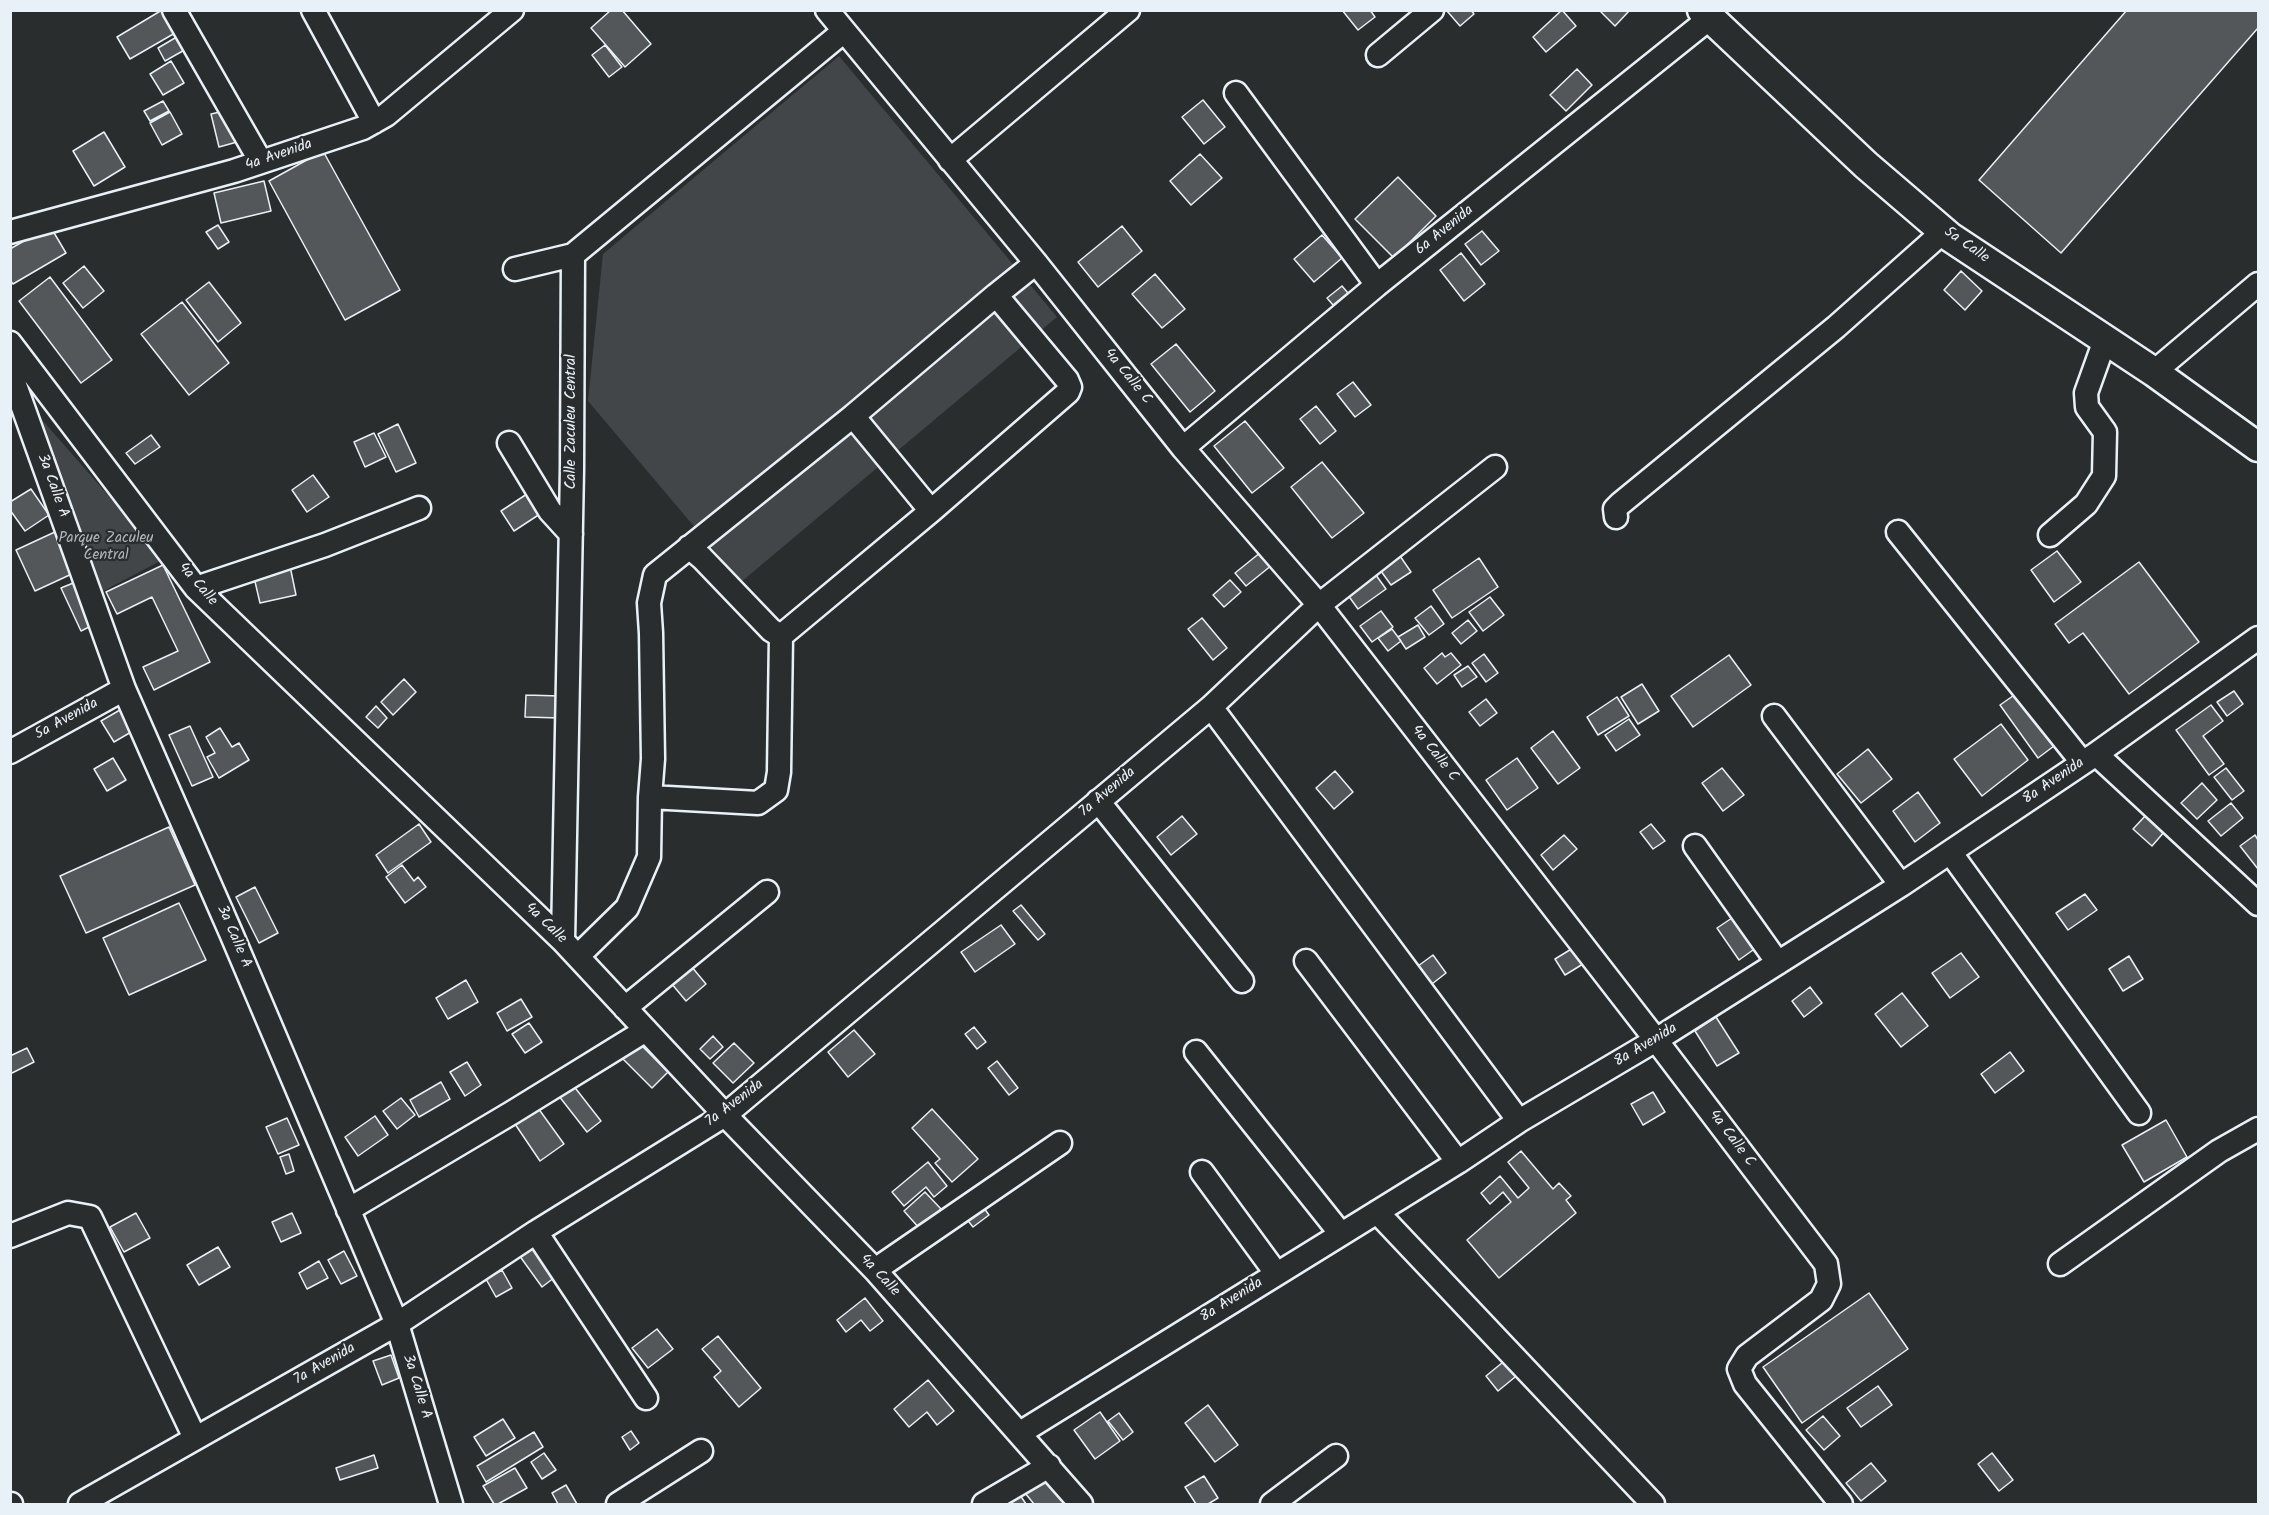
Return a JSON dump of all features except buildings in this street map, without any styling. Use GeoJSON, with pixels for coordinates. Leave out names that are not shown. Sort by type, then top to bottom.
{"type":"FeatureCollection","features":[{"type":"Feature","properties":{"kind":"main road","name":"5a Calle"},"geometry":{"type":"LineString","coordinates":[[1706,14],[1866,165],[1944,231],[2154,372],[2259,447]]}},
{"type":"Feature","properties":{"kind":"street"},"geometry":{"type":"LineString","coordinates":[[174,10],[261,162]]}},
{"type":"Feature","properties":{"kind":"street"},"geometry":{"type":"LineString","coordinates":[[313,10],[375,122]]}},
{"type":"Feature","properties":{"kind":"street","name":"4a Avenida"},"geometry":{"type":"LineString","coordinates":[[10,232],[261,162],[363,128],[386,115],[491,18],[512,10]]}},
{"type":"Feature","properties":{"kind":"street","name":"4a Calle C"},"geometry":{"type":"LineString","coordinates":[[827,10],[1036,263],[1183,448],[1318,605],[1656,1040],[1826,1264],[1829,1284],[1821,1300],[1747,1356],[1739,1369],[1745,1384],[1841,1504]]}},
{"type":"Feature","properties":{"kind":"street"},"geometry":{"type":"LineString","coordinates":[[950,160],[1128,10]]}},
{"type":"Feature","properties":{"kind":"street"},"geometry":{"type":"LineString","coordinates":[[1378,55],[1432,10]]}},
{"type":"Feature","properties":{"kind":"street","name":"6a Avenida"},"geometry":{"type":"LineString","coordinates":[[1183,448],[1706,14]]}},
{"type":"Feature","properties":{"kind":"street"},"geometry":{"type":"LineString","coordinates":[[515,269],[573,255],[844,31]]}},
{"type":"Feature","properties":{"kind":"street"},"geometry":{"type":"LineString","coordinates":[[1236,93],[1377,285]]}},
{"type":"Feature","properties":{"kind":"street"},"geometry":{"type":"LineString","coordinates":[[1616,517],[1615,509],[1620,504],[1836,327],[1944,231]]}},
{"type":"Feature","properties":{"kind":"street","name":"Calle Zaculeu Central"},"geometry":{"type":"LineString","coordinates":[[570,949],[573,255]]}},
{"type":"Feature","properties":{"kind":"street"},"geometry":{"type":"LineString","coordinates":[[570,949],[627,908],[649,857],[653,759],[651,633],[648,603],[655,575],[853,416],[1036,263]]}},
{"type":"Feature","properties":{"kind":"street"},"geometry":{"type":"LineString","coordinates":[[2154,372],[2259,285]]}},
{"type":"Feature","properties":{"kind":"street"},"geometry":{"type":"LineString","coordinates":[[650,797],[758,802],[776,790],[779,772],[781,636],[931,511],[1068,392],[1070,387],[1067,380],[996,296]]}},
{"type":"Feature","properties":{"kind":"street"},"geometry":{"type":"LineString","coordinates":[[2050,535],[2086,504],[2104,476],[2105,432],[2087,407],[2086,393],[2105,340]]}},
{"type":"Feature","properties":{"kind":"street","name":"4a Calle"},"geometry":{"type":"LineString","coordinates":[[10,343],[196,588],[570,949],[725,1115],[875,1270],[1081,1504]]}},
{"type":"Feature","properties":{"kind":"street","name":"3a Calle A"},"geometry":{"type":"LineString","coordinates":[[10,371],[124,688],[397,1324],[451,1504]]}},
{"type":"Feature","properties":{"kind":"street"},"geometry":{"type":"LineString","coordinates":[[853,416],[931,511]]}},
{"type":"Feature","properties":{"kind":"street"},"geometry":{"type":"LineString","coordinates":[[509,443],[550,511],[570,534]]}},
{"type":"Feature","properties":{"kind":"street","name":"7a Avenida"},"geometry":{"type":"LineString","coordinates":[[80,1504],[397,1324],[536,1232],[725,1115],[1211,707],[1318,605],[1495,467]]}},
{"type":"Feature","properties":{"kind":"street"},"geometry":{"type":"LineString","coordinates":[[196,588],[325,545],[418,508]]}},
{"type":"Feature","properties":{"kind":"street"},"geometry":{"type":"LineString","coordinates":[[1898,532],[2089,758],[2259,904]]}},
{"type":"Feature","properties":{"kind":"street"},"geometry":{"type":"LineString","coordinates":[[689,547],[771,630],[781,636]]}},
{"type":"Feature","properties":{"kind":"street","name":"8a Avenida"},"geometry":{"type":"LineString","coordinates":[[1020,1433],[1458,1162],[1519,1120],[1656,1040],[1901,885],[2089,758],[2259,638]]}},
{"type":"Feature","properties":{"kind":"street","name":"5a Avenida"},"geometry":{"type":"LineString","coordinates":[[10,752],[124,688]]}},
{"type":"Feature","properties":{"kind":"street"},"geometry":{"type":"LineString","coordinates":[[1211,707],[1519,1120]]}},
{"type":"Feature","properties":{"kind":"street"},"geometry":{"type":"LineString","coordinates":[[1774,716],[1901,885]]}},
{"type":"Feature","properties":{"kind":"street"},"geometry":{"type":"LineString","coordinates":[[1098,801],[1242,981]]}},
{"type":"Feature","properties":{"kind":"street"},"geometry":{"type":"LineString","coordinates":[[1695,846],[1778,963]]}},
{"type":"Feature","properties":{"kind":"street"},"geometry":{"type":"LineString","coordinates":[[1950,852],[2139,1113]]}},
{"type":"Feature","properties":{"kind":"street"},"geometry":{"type":"LineString","coordinates":[[625,1008],[767,892]]}},
{"type":"Feature","properties":{"kind":"street"},"geometry":{"type":"LineString","coordinates":[[1306,961],[1458,1162]]}},
{"type":"Feature","properties":{"kind":"street"},"geometry":{"type":"LineString","coordinates":[[348,1210],[646,1030]]}},
{"type":"Feature","properties":{"kind":"street"},"geometry":{"type":"LineString","coordinates":[[1196,1052],[1341,1234]]}},
{"type":"Feature","properties":{"kind":"street"},"geometry":{"type":"LineString","coordinates":[[2060,1264],[2219,1151],[2259,1129]]}},
{"type":"Feature","properties":{"kind":"street"},"geometry":{"type":"LineString","coordinates":[[875,1270],[1060,1143]]}},
{"type":"Feature","properties":{"kind":"street"},"geometry":{"type":"LineString","coordinates":[[1202,1172],[1276,1273]]}},
{"type":"Feature","properties":{"kind":"street"},"geometry":{"type":"LineString","coordinates":[[1377,1212],[1653,1504]]}},
{"type":"Feature","properties":{"kind":"street"},"geometry":{"type":"LineString","coordinates":[[10,1236],[68,1213],[90,1217],[195,1438]]}},
{"type":"Feature","properties":{"kind":"street"},"geometry":{"type":"LineString","coordinates":[[536,1232],[645,1398]]}},
{"type":"Feature","properties":{"kind":"street"},"geometry":{"type":"LineString","coordinates":[[618,1504],[701,1451]]}},
{"type":"Feature","properties":{"kind":"street"},"geometry":{"type":"LineString","coordinates":[[1272,1504],[1336,1456]]}},
{"type":"Feature","properties":{"kind":"street"},"geometry":{"type":"LineString","coordinates":[[984,1504],[1049,1466]]}},
{"type":"Feature","properties":{"kind":"green space"},"geometry":{"type":"Polygon","coordinates":[[[839,56],[1057,317],[741,582],[588,401],[603,254],[839,56]]]}},
{"type":"Feature","properties":{"kind":"green space","name":"Parque Zaculeu Central"},"geometry":{"type":"Polygon","coordinates":[[[22,397],[164,559],[88,599],[22,397]]]}}]}
